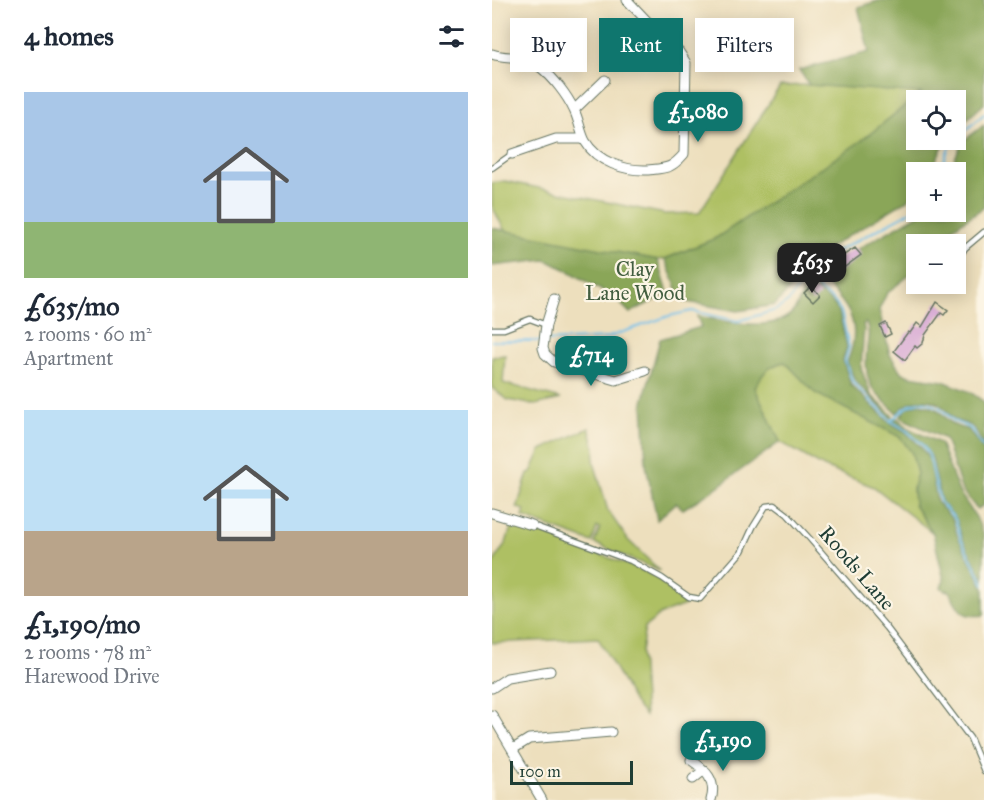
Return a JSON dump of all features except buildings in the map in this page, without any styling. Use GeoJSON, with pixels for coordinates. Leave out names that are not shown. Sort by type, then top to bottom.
{"type":"FeatureCollection","features":[{"type":"Feature","properties":{"kind":"street"},"geometry":{"type":"LineString","coordinates":[[493,58],[525,58],[541,68],[562,91],[574,110],[584,139],[593,153],[609,162],[638,170],[669,168],[684,154],[686,63],[684,58],[627,0]]}},
{"type":"Feature","properties":{"kind":"street"},"geometry":{"type":"LineString","coordinates":[[574,110],[604,80]]}},
{"type":"Feature","properties":{"kind":"street"},"geometry":{"type":"LineString","coordinates":[[686,97],[712,102]]}},
{"type":"Feature","properties":{"kind":"street"},"geometry":{"type":"LineString","coordinates":[[512,154],[556,139],[584,139]]}},
{"type":"Feature","properties":{"kind":"street"},"geometry":{"type":"LineString","coordinates":[[554,299],[543,338],[544,351],[554,362],[616,380],[645,371]]}},
{"type":"Feature","properties":{"kind":"street"},"geometry":{"type":"LineString","coordinates":[[492,513],[532,525]]}},
{"type":"Feature","properties":{"kind":"street"},"geometry":{"type":"LineString","coordinates":[[492,688],[507,678],[550,671]]}},
{"type":"Feature","properties":{"kind":"street"},"geometry":{"type":"LineString","coordinates":[[532,674],[533,685]]}},
{"type":"Feature","properties":{"kind":"street"},"geometry":{"type":"LineString","coordinates":[[492,715],[543,800]]}},
{"type":"Feature","properties":{"kind":"street"},"geometry":{"type":"LineString","coordinates":[[513,748],[529,739],[605,735]]}},
{"type":"Feature","properties":{"kind":"street"},"geometry":{"type":"LineString","coordinates":[[691,760],[711,778],[713,792],[711,800]]}},
{"type":"Feature","properties":{"kind":"street"},"geometry":{"type":"LineString","coordinates":[[693,779],[704,770]]}},
{"type":"Feature","properties":{"kind":"lane"},"geometry":{"type":"LineString","coordinates":[[492,168],[512,154]]}},
{"type":"Feature","properties":{"kind":"lane"},"geometry":{"type":"LineString","coordinates":[[966,247],[984,232]]}},
{"type":"Feature","properties":{"kind":"lane"},"geometry":{"type":"LineString","coordinates":[[492,329],[504,329],[530,319],[546,325]]}},
{"type":"Feature","properties":{"kind":"lane","name":"Roods Lane"},"geometry":{"type":"LineString","coordinates":[[532,525],[631,561],[662,578],[689,597],[700,599],[742,551],[766,506],[775,505],[787,514],[810,539],[887,628],[970,738],[984,771]]}},
{"type":"Feature","properties":{"kind":"green space","name":"Clay Lane Wood"},"geometry":{"type":"Polygon","coordinates":[[[881,0],[984,0],[984,104],[966,120],[966,90],[906,90],[906,92],[809,85],[799,70],[869,52],[858,7],[881,0]]]}},
{"type":"Feature","properties":{"kind":"green space"},"geometry":{"type":"Polygon","coordinates":[[[809,85],[906,91],[906,105],[861,141],[716,238],[665,259],[658,260],[505,231],[492,206],[492,183],[505,181],[665,214],[699,213],[780,86],[809,85]]]}},
{"type":"Feature","properties":{"kind":"green space","name":"Clay Lane Wood"},"geometry":{"type":"Polygon","coordinates":[[[906,105],[906,150],[941,150],[935,162],[906,162],[906,201],[812,258],[796,282],[775,305],[738,311],[682,301],[665,259],[716,238],[861,141],[906,105]]]}},
{"type":"Feature","properties":{"kind":"green space"},"geometry":{"type":"Polygon","coordinates":[[[984,125],[984,207],[966,219],[966,162],[953,162],[959,150],[966,150],[966,139],[984,125]]]}},
{"type":"Feature","properties":{"kind":"green space"},"geometry":{"type":"Polygon","coordinates":[[[906,222],[962,222],[944,234],[906,234],[906,278],[887,293],[879,310],[890,355],[901,372],[909,376],[943,381],[970,392],[984,402],[984,447],[970,425],[960,422],[938,404],[920,400],[907,405],[897,413],[875,392],[866,369],[868,332],[866,323],[863,324],[861,368],[871,395],[893,416],[891,418],[855,381],[847,362],[854,335],[853,323],[844,304],[817,275],[824,268],[906,222]]]}},
{"type":"Feature","properties":{"kind":"green space","name":"Clay Lane Wood"},"geometry":{"type":"Polygon","coordinates":[[[492,228],[658,260],[668,293],[630,313],[616,299],[546,260],[492,266],[492,228]]]}},
{"type":"Feature","properties":{"kind":"green space"},"geometry":{"type":"Polygon","coordinates":[[[808,278],[839,312],[847,347],[843,360],[851,385],[889,422],[906,432],[930,460],[937,502],[953,520],[958,537],[984,588],[984,615],[965,614],[949,591],[941,587],[944,580],[933,533],[914,505],[913,487],[917,474],[912,453],[900,437],[815,393],[785,362],[767,371],[755,388],[780,442],[709,493],[683,509],[676,503],[657,520],[646,465],[643,402],[660,339],[701,327],[697,316],[735,323],[776,322],[787,317],[795,309],[808,278]]]}},
{"type":"Feature","properties":{"kind":"green space"},"geometry":{"type":"Polygon","coordinates":[[[505,355],[503,383],[561,399],[535,405],[508,400],[492,388],[492,357],[505,355]]]}},
{"type":"Feature","properties":{"kind":"green space"},"geometry":{"type":"Polygon","coordinates":[[[785,362],[815,393],[900,437],[912,453],[917,474],[913,487],[914,505],[933,533],[874,487],[824,467],[780,442],[755,388],[767,370],[785,362]]]}},
{"type":"Feature","properties":{"kind":"green space"},"geometry":{"type":"Polygon","coordinates":[[[917,404],[935,408],[955,425],[968,429],[984,451],[984,505],[977,509],[962,491],[945,439],[900,417],[907,408],[917,404]]]}},
{"type":"Feature","properties":{"kind":"green space"},"geometry":{"type":"Polygon","coordinates":[[[897,418],[910,429],[940,443],[959,492],[976,517],[984,536],[984,581],[962,538],[956,519],[941,502],[932,458],[922,444],[906,429],[893,421],[897,418]]]}},
{"type":"Feature","properties":{"kind":"green space"},"geometry":{"type":"Polygon","coordinates":[[[589,428],[595,448],[594,462],[608,511],[628,540],[660,571],[594,543],[600,528],[597,527],[592,542],[523,517],[525,510],[517,508],[528,473],[531,472],[541,450],[589,428]]]}},
{"type":"Feature","properties":{"kind":"green space"},"geometry":{"type":"Polygon","coordinates":[[[513,521],[644,571],[660,580],[685,605],[661,614],[645,627],[641,653],[645,716],[635,704],[598,638],[492,643],[492,565],[506,543],[513,521]]]}},
{"type":"Feature","properties":{"kind":"waterway"},"geometry":{"type":"LineString","coordinates":[[966,130],[984,114]]}},
{"type":"Feature","properties":{"kind":"waterway"},"geometry":{"type":"LineString","coordinates":[[944,162],[948,150]]}},
{"type":"Feature","properties":{"kind":"waterway"},"geometry":{"type":"LineString","coordinates":[[546,341],[606,338],[669,316],[692,311],[738,321],[776,310],[789,301],[812,267],[906,214]]}},
{"type":"Feature","properties":{"kind":"waterway"},"geometry":{"type":"LineString","coordinates":[[808,276],[841,311],[849,347],[845,361],[853,383],[891,421],[922,444],[929,455],[940,502],[955,519],[961,539],[984,584]]}},
{"type":"Feature","properties":{"kind":"waterway"},"geometry":{"type":"LineString","coordinates":[[492,341],[540,341]]}},
{"type":"Feature","properties":{"kind":"waterway"},"geometry":{"type":"LineString","coordinates":[[891,421],[913,404],[919,402],[932,404],[956,422],[971,429],[984,448]]}}]}
